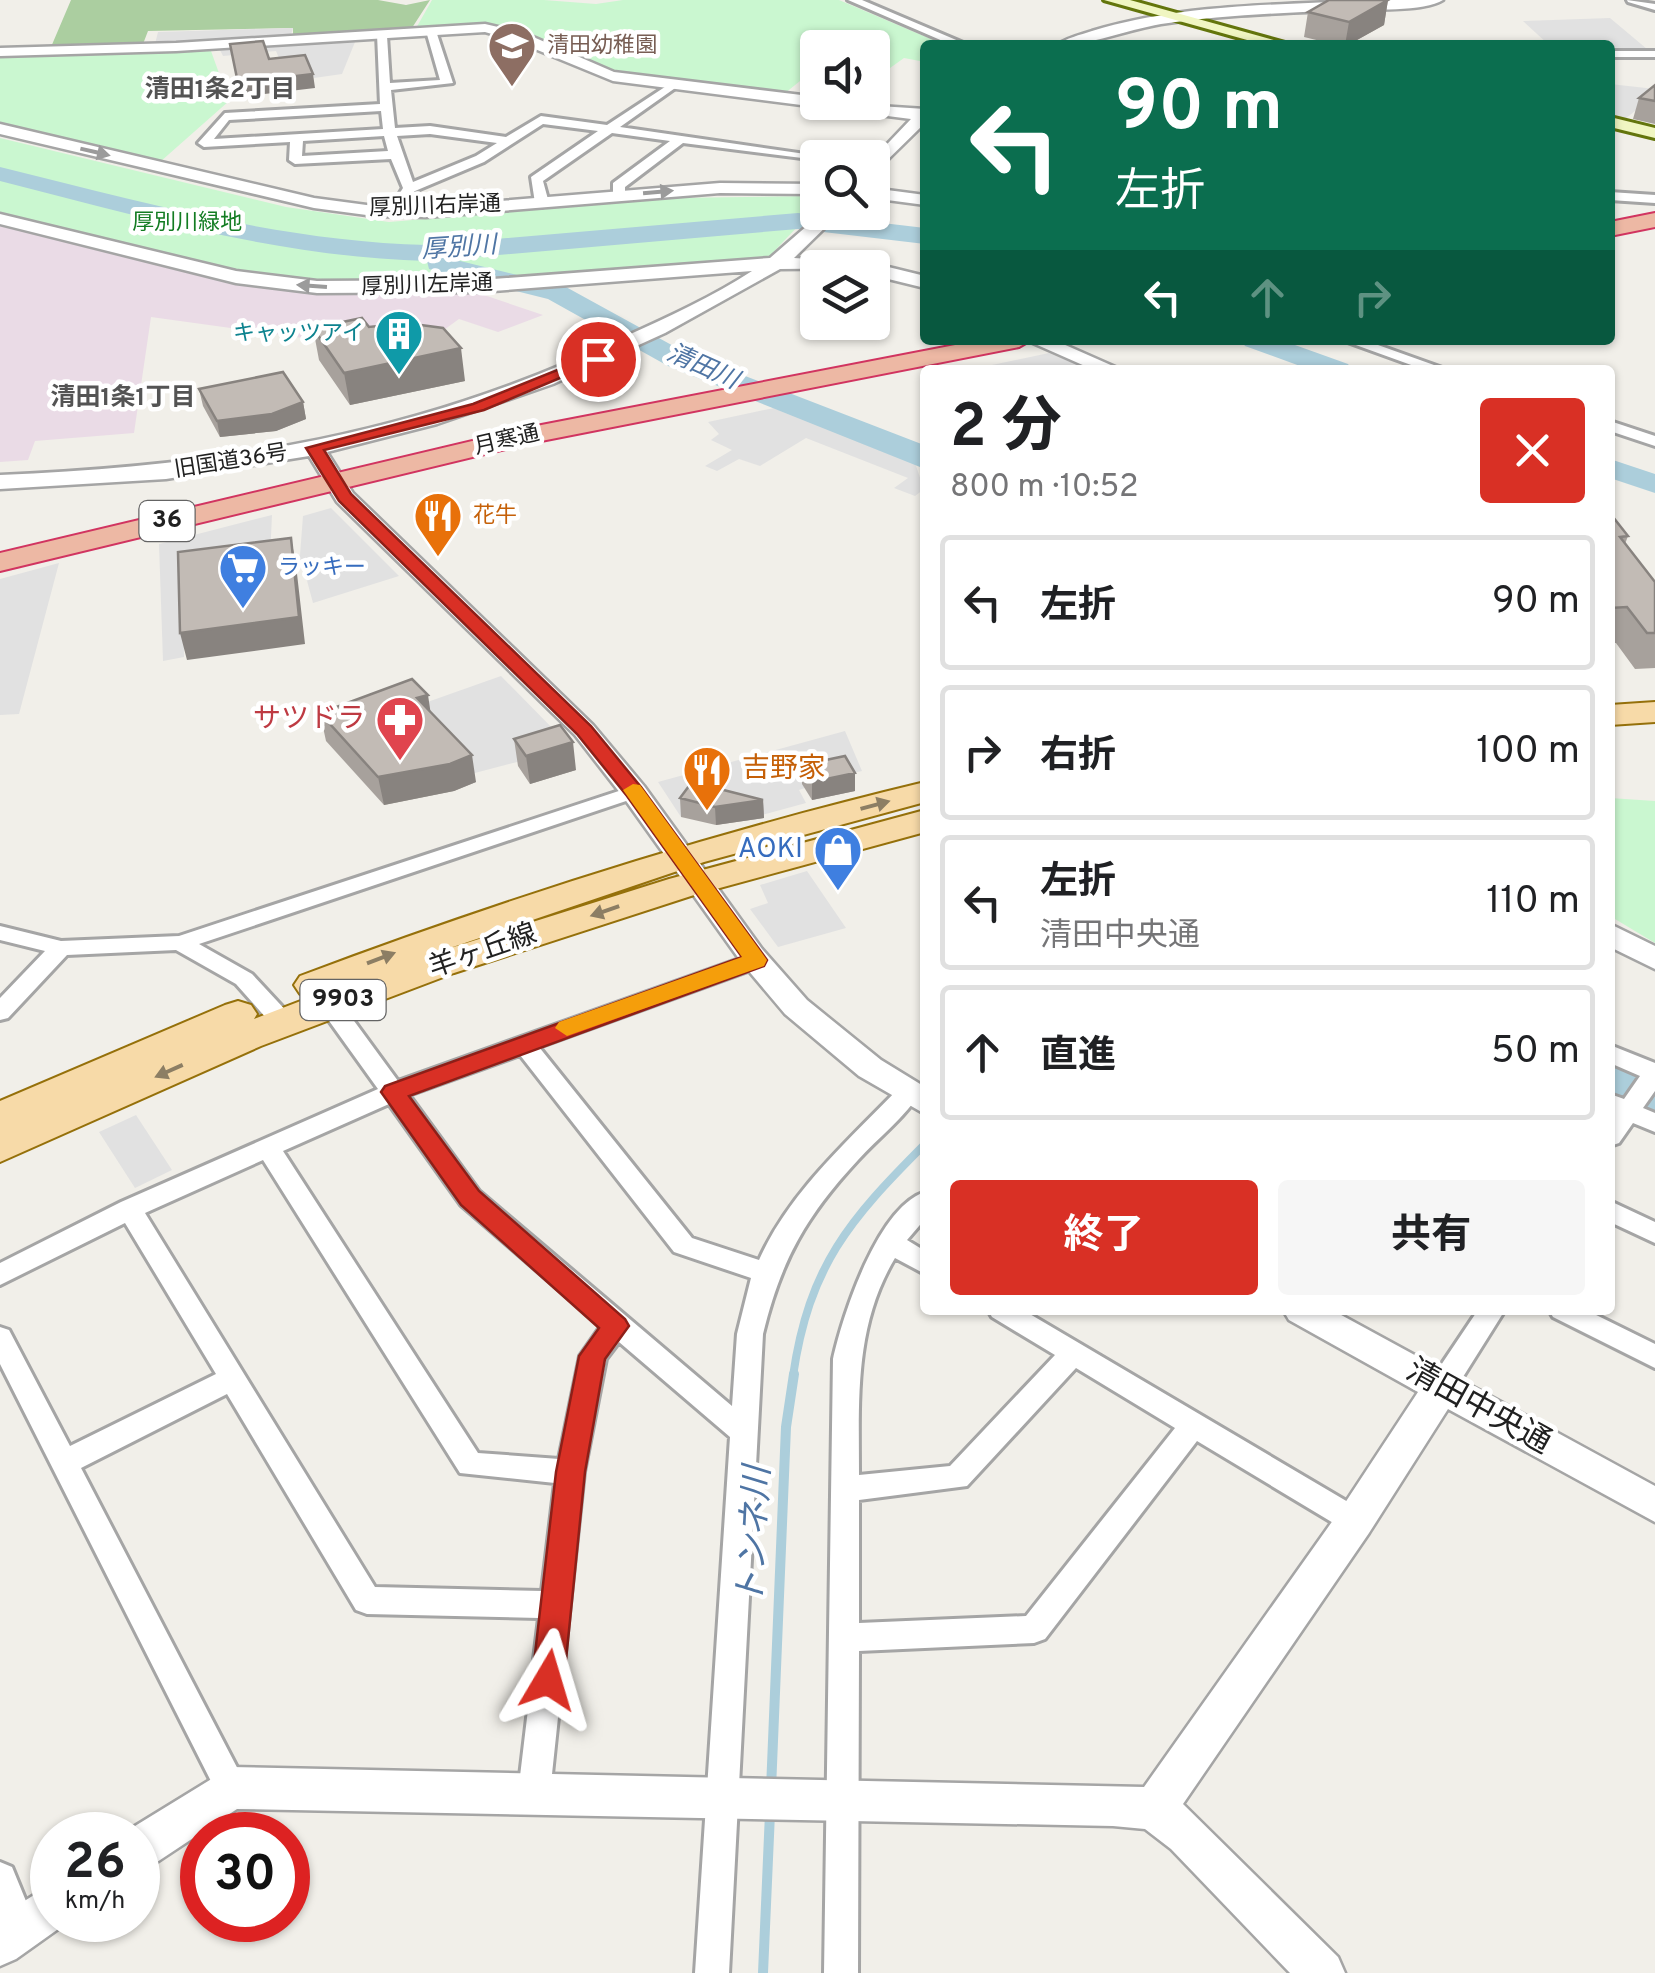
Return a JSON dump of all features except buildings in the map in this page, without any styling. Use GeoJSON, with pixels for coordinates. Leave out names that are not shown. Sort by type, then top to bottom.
{"type":"FeatureCollection","features":[{"type":"Feature","properties":{"kind":"highway"},"geometry":{"type":"LineString","coordinates":[[1615,228],[1655,220]]}},
{"type":"Feature","properties":{"kind":"highway","name":"月寒通"},"geometry":{"type":"LineString","coordinates":[[0,562],[335,480],[800,380],[992,345]]}},
{"type":"Feature","properties":{"kind":"main road"},"geometry":{"type":"LineString","coordinates":[[1090,0],[1239,40]]}},
{"type":"Feature","properties":{"kind":"main road"},"geometry":{"type":"LineString","coordinates":[[1112,0],[1159,18],[1261,40]]}},
{"type":"Feature","properties":{"kind":"main road"},"geometry":{"type":"LineString","coordinates":[[1618,127],[1655,136]]}},
{"type":"Feature","properties":{"kind":"main road"},"geometry":{"type":"LineString","coordinates":[[1615,691],[1655,689]]}},
{"type":"Feature","properties":{"kind":"main road"},"geometry":{"type":"LineString","coordinates":[[1615,715],[1655,712]]}},
{"type":"Feature","properties":{"kind":"main road","name":"羊ヶ丘線"},"geometry":{"type":"LineString","coordinates":[[0,1117],[275,1012],[330,1005],[689,870],[920,794]]}},
{"type":"Feature","properties":{"kind":"main road","name":"羊ヶ丘線"},"geometry":{"type":"LineString","coordinates":[[0,1147],[436,937],[689,870],[920,822]]}},
{"type":"Feature","properties":{"kind":"street"},"geometry":{"type":"LineString","coordinates":[[853,0],[950,40]]}},
{"type":"Feature","properties":{"kind":"street"},"geometry":{"type":"LineString","coordinates":[[1082,40],[1159,18],[1237,8],[1436,0]]}},
{"type":"Feature","properties":{"kind":"street"},"geometry":{"type":"LineString","coordinates":[[1632,0],[1655,6]]}},
{"type":"Feature","properties":{"kind":"street"},"geometry":{"type":"LineString","coordinates":[[0,52],[503,30],[598,73],[800,100]]}},
{"type":"Feature","properties":{"kind":"street"},"geometry":{"type":"LineString","coordinates":[[386,87],[448,83],[431,31]]}},
{"type":"Feature","properties":{"kind":"street"},"geometry":{"type":"LineString","coordinates":[[381,36],[392,156],[407,192],[480,159],[541,120],[800,154]]}},
{"type":"Feature","properties":{"kind":"street"},"geometry":{"type":"LineString","coordinates":[[1615,54],[1655,54]]}},
{"type":"Feature","properties":{"kind":"street"},"geometry":{"type":"LineString","coordinates":[[542,203],[536,180],[674,84]]}},
{"type":"Feature","properties":{"kind":"street"},"geometry":{"type":"LineString","coordinates":[[386,107],[224,117],[204,143],[430,130],[509,141]]}},
{"type":"Feature","properties":{"kind":"street"},"geometry":{"type":"LineString","coordinates":[[890,111],[920,114]]}},
{"type":"Feature","properties":{"kind":"street"},"geometry":{"type":"LineString","coordinates":[[890,150],[920,119]]}},
{"type":"Feature","properties":{"kind":"street","name":"厚別川右岸通"},"geometry":{"type":"LineString","coordinates":[[0,129],[341,208],[426,212],[720,188],[800,188]]}},
{"type":"Feature","properties":{"kind":"street"},"geometry":{"type":"LineString","coordinates":[[297,137],[296,160],[392,156]]}},
{"type":"Feature","properties":{"kind":"street"},"geometry":{"type":"LineString","coordinates":[[619,196],[618,186],[681,138]]}},
{"type":"Feature","properties":{"kind":"street"},"geometry":{"type":"LineString","coordinates":[[890,196],[920,199]]}},
{"type":"Feature","properties":{"kind":"street"},"geometry":{"type":"LineString","coordinates":[[1615,196],[1655,199]]}},
{"type":"Feature","properties":{"kind":"street","name":"厚別川左岸通"},"geometry":{"type":"LineString","coordinates":[[0,218],[250,279],[355,288],[480,286],[800,263]]}},
{"type":"Feature","properties":{"kind":"street"},"geometry":{"type":"LineString","coordinates":[[782,262],[816,230]]}},
{"type":"Feature","properties":{"kind":"street","name":"旧国道36号"},"geometry":{"type":"LineString","coordinates":[[0,482],[188,470],[314,448],[478,407],[571,372],[782,262]]}},
{"type":"Feature","properties":{"kind":"street"},"geometry":{"type":"LineString","coordinates":[[890,273],[920,281]]}},
{"type":"Feature","properties":{"kind":"street"},"geometry":{"type":"LineString","coordinates":[[1049,345],[1099,365]]}},
{"type":"Feature","properties":{"kind":"street"},"geometry":{"type":"LineString","coordinates":[[1364,345],[1425,365]]}},
{"type":"Feature","properties":{"kind":"street"},"geometry":{"type":"LineString","coordinates":[[1615,428],[1655,441]]}},
{"type":"Feature","properties":{"kind":"street"},"geometry":{"type":"LineString","coordinates":[[314,448],[345,497],[384,538],[584,730],[756,960],[796,1007],[870,1068],[917,1097],[805,1204],[766,1273],[750,1334],[743,1432],[734,1798],[712,1973]]}},
{"type":"Feature","properties":{"kind":"street"},"geometry":{"type":"LineString","coordinates":[[0,932],[61,948],[180,943],[634,792]]}},
{"type":"Feature","properties":{"kind":"street"},"geometry":{"type":"LineString","coordinates":[[1615,937],[1655,959]]}},
{"type":"Feature","properties":{"kind":"street"},"geometry":{"type":"LineString","coordinates":[[180,943],[244,980],[275,1012]]}},
{"type":"Feature","properties":{"kind":"street"},"geometry":{"type":"LineString","coordinates":[[0,1012],[61,948]]}},
{"type":"Feature","properties":{"kind":"street"},"geometry":{"type":"LineString","coordinates":[[0,1275],[130,1209],[393,1092],[756,960]]}},
{"type":"Feature","properties":{"kind":"street"},"geometry":{"type":"LineString","coordinates":[[330,1005],[470,1198],[743,1432]]}},
{"type":"Feature","properties":{"kind":"street"},"geometry":{"type":"LineString","coordinates":[[523,1044],[683,1246],[766,1273]]}},
{"type":"Feature","properties":{"kind":"street"},"geometry":{"type":"LineString","coordinates":[[1615,1060],[1639,1091],[1655,1123]]}},
{"type":"Feature","properties":{"kind":"street"},"geometry":{"type":"LineString","coordinates":[[1615,1130],[1639,1091]]}},
{"type":"Feature","properties":{"kind":"street"},"geometry":{"type":"LineString","coordinates":[[268,1148],[470,1464],[570,1472]]}},
{"type":"Feature","properties":{"kind":"street"},"geometry":{"type":"LineString","coordinates":[[840,1973],[821,1799],[842,1638],[846,1359],[858,1304],[889,1242],[920,1208]]}},
{"type":"Feature","properties":{"kind":"street"},"geometry":{"type":"LineString","coordinates":[[130,1209],[366,1600],[557,1605]]}},
{"type":"Feature","properties":{"kind":"street"},"geometry":{"type":"LineString","coordinates":[[1615,1213],[1655,1233]]}},
{"type":"Feature","properties":{"kind":"street"},"geometry":{"type":"LineString","coordinates":[[889,1242],[920,1261]]}},
{"type":"Feature","properties":{"kind":"street"},"geometry":{"type":"LineString","coordinates":[[1009,1315],[1355,1521]]}},
{"type":"Feature","properties":{"kind":"street","name":"清田中央通"},"geometry":{"type":"LineString","coordinates":[[1310,1315],[1655,1505]]}},
{"type":"Feature","properties":{"kind":"street"},"geometry":{"type":"LineString","coordinates":[[1154,1809],[1355,1521],[1489,1315]]}},
{"type":"Feature","properties":{"kind":"street"},"geometry":{"type":"LineString","coordinates":[[1572,1315],[1655,1357]]}},
{"type":"Feature","properties":{"kind":"street"},"geometry":{"type":"LineString","coordinates":[[534,1793],[570,1472],[592,1356],[616,1326]]}},
{"type":"Feature","properties":{"kind":"street"},"geometry":{"type":"LineString","coordinates":[[0,1338],[231,1788]]}},
{"type":"Feature","properties":{"kind":"street"},"geometry":{"type":"LineString","coordinates":[[846,1489],[958,1477],[1074,1354]]}},
{"type":"Feature","properties":{"kind":"street"},"geometry":{"type":"LineString","coordinates":[[62,1464],[234,1378]]}},
{"type":"Feature","properties":{"kind":"street"},"geometry":{"type":"LineString","coordinates":[[842,1638],[1034,1628],[1193,1425]]}},
{"type":"Feature","properties":{"kind":"street"},"geometry":{"type":"LineString","coordinates":[[160,1835],[231,1788],[1113,1805],[1154,1809],[1186,1834],[1322,1973]]}},
{"type":"Feature","properties":{"kind":"street"},"geometry":{"type":"LineString","coordinates":[[0,1879],[24,1926]]}},
{"type":"Feature","properties":{"kind":"shaded area"},"geometry":{"type":"Polygon","coordinates":[[[1610,18],[1647,49],[1615,48],[1615,40],[1544,40],[1523,21],[1610,18]]]}},
{"type":"Feature","properties":{"kind":"shaded area"},"geometry":{"type":"Polygon","coordinates":[[[293,28],[290,38],[155,44],[158,32],[293,28]]]}},
{"type":"Feature","properties":{"kind":"shaded area"},"geometry":{"type":"Polygon","coordinates":[[[355,42],[342,74],[314,78],[308,65],[283,68],[276,51],[223,56],[219,48],[355,42]]]}},
{"type":"Feature","properties":{"kind":"shaded area"},"geometry":{"type":"Polygon","coordinates":[[[1615,85],[1655,89],[1655,95],[1625,119],[1615,116],[1615,85]]]}},
{"type":"Feature","properties":{"kind":"shaded area"},"geometry":{"type":"Polygon","coordinates":[[[0,225],[205,277],[324,293],[475,292],[543,315],[498,332],[459,319],[412,353],[151,317],[134,433],[35,441],[28,460],[0,462],[0,225]]]}},
{"type":"Feature","properties":{"kind":"shaded area"},"geometry":{"type":"Polygon","coordinates":[[[1049,353],[1078,365],[992,365],[1049,353]]]}},
{"type":"Feature","properties":{"kind":"shaded area"},"geometry":{"type":"Polygon","coordinates":[[[774,408],[915,463],[920,492],[915,496],[894,488],[908,478],[806,438],[760,466],[739,459],[717,471],[705,466],[732,450],[711,440],[719,434],[708,422],[774,408]]]}},
{"type":"Feature","properties":{"kind":"shaded area"},"geometry":{"type":"Polygon","coordinates":[[[331,508],[399,576],[313,603],[302,562],[183,577],[184,657],[163,661],[159,544],[272,515],[270,557],[300,555],[303,516],[331,508]]]}},
{"type":"Feature","properties":{"kind":"shaded area"},"geometry":{"type":"Polygon","coordinates":[[[59,563],[19,714],[0,715],[0,579],[59,563]]]}},
{"type":"Feature","properties":{"kind":"shaded area"},"geometry":{"type":"Polygon","coordinates":[[[501,676],[559,735],[563,750],[471,774],[419,705],[501,676]]]}},
{"type":"Feature","properties":{"kind":"shaded area"},"geometry":{"type":"Polygon","coordinates":[[[845,731],[862,771],[803,784],[805,788],[799,790],[806,803],[736,822],[729,809],[693,800],[681,817],[658,782],[845,731]]]}},
{"type":"Feature","properties":{"kind":"shaded area"},"geometry":{"type":"Polygon","coordinates":[[[807,871],[846,928],[778,947],[750,909],[768,903],[760,885],[807,871]]]}},
{"type":"Feature","properties":{"kind":"shaded area"},"geometry":{"type":"Polygon","coordinates":[[[136,1115],[172,1170],[135,1188],[99,1132],[136,1115]]]}},
{"type":"Feature","properties":{"kind":"green space"},"geometry":{"type":"Polygon","coordinates":[[[71,0],[378,0],[406,5],[430,0],[410,31],[293,38],[293,28],[148,31],[143,44],[51,47],[71,0]]]}},
{"type":"Feature","properties":{"kind":"green space"},"geometry":{"type":"Polygon","coordinates":[[[432,0],[596,4],[623,0],[839,0],[933,40],[920,40],[920,61],[904,58],[890,68],[890,30],[800,30],[800,81],[784,94],[613,74],[523,33],[415,30],[432,0]]]}},
{"type":"Feature","properties":{"kind":"green space"},"geometry":{"type":"Polygon","coordinates":[[[211,51],[229,101],[160,162],[0,124],[0,57],[211,51]]]}},
{"type":"Feature","properties":{"kind":"green space","name":"厚別川緑地"},"geometry":{"type":"Polygon","coordinates":[[[0,138],[286,207],[389,222],[673,198],[800,196],[800,224],[765,261],[432,285],[319,283],[173,260],[0,216],[0,138]]]}},
{"type":"Feature","properties":{"kind":"green space"},"geometry":{"type":"Polygon","coordinates":[[[1615,798],[1655,801],[1655,943],[1615,919],[1615,798]]]}},
{"type":"Feature","properties":{"kind":"waterway","name":"厚別川"},"geometry":{"type":"LineString","coordinates":[[0,174],[211,227],[372,252],[427,253],[798,221],[920,235]]}},
{"type":"Feature","properties":{"kind":"waterway","name":"清田川"},"geometry":{"type":"LineString","coordinates":[[438,263],[557,293],[678,360],[920,456]]}},
{"type":"Feature","properties":{"kind":"waterway","name":"厚別川"},"geometry":{"type":"LineString","coordinates":[[1269,345],[1324,365]]}},
{"type":"Feature","properties":{"kind":"waterway","name":"厚別川"},"geometry":{"type":"LineString","coordinates":[[1615,470],[1655,484]]}},
{"type":"Feature","properties":{"kind":"waterway","name":"清田川"},"geometry":{"type":"LineString","coordinates":[[1615,1084],[1655,1099]]}},
{"type":"Feature","properties":{"kind":"waterway","name":"トンネ川"},"geometry":{"type":"LineString","coordinates":[[793,1376],[810,1304],[836,1247],[875,1197],[920,1149]]}},
{"type":"Feature","properties":{"kind":"waterway","name":"トンネ川"},"geometry":{"type":"LineString","coordinates":[[771,1789],[786,1427],[794,1374]]}},
{"type":"Feature","properties":{"kind":"waterway","name":"トンネ川"},"geometry":{"type":"LineString","coordinates":[[763,1973],[770,1813]]}},
{"type":"Feature","properties":{"kind":"slow traffic"},"geometry":{"type":"LineString","coordinates":[[567,1028],[756,960],[633,790]]}},
{"type":"Feature","properties":{"kind":"place","name":"清田幼稚園"},"geometry":{"type":"Point","coordinates":[512,88]}},
{"type":"Feature","properties":{"kind":"place","name":"キャッツアイ"},"geometry":{"type":"Point","coordinates":[399,376]}},
{"type":"Feature","properties":{"kind":"place","name":"花牛"},"geometry":{"type":"Point","coordinates":[438,558]}},
{"type":"Feature","properties":{"kind":"place","name":"ラッキー"},"geometry":{"type":"Point","coordinates":[243,610]}},
{"type":"Feature","properties":{"kind":"place","name":"サツドラ"},"geometry":{"type":"Point","coordinates":[400,762]}},
{"type":"Feature","properties":{"kind":"place","name":"吉野家"},"geometry":{"type":"Point","coordinates":[707,812]}},
{"type":"Feature","properties":{"kind":"place","name":"AOKI"},"geometry":{"type":"Point","coordinates":[838,892]}},
{"type":"Feature","properties":{"kind":"district","name":"清田1条2丁目"},"geometry":{"type":"Point","coordinates":[220,91]}},
{"type":"Feature","properties":{"kind":"district","name":"清田1条1丁目"},"geometry":{"type":"Point","coordinates":[123,399]}},
{"type":"Feature","properties":{"kind":"route"},"geometry":{"type":"LineString","coordinates":[[548,1680],[570,1472],[592,1356],[616,1326],[470,1198],[393,1092],[756,960],[584,730],[384,538],[345,497],[314,448],[478,407],[598,359]]}}]}
